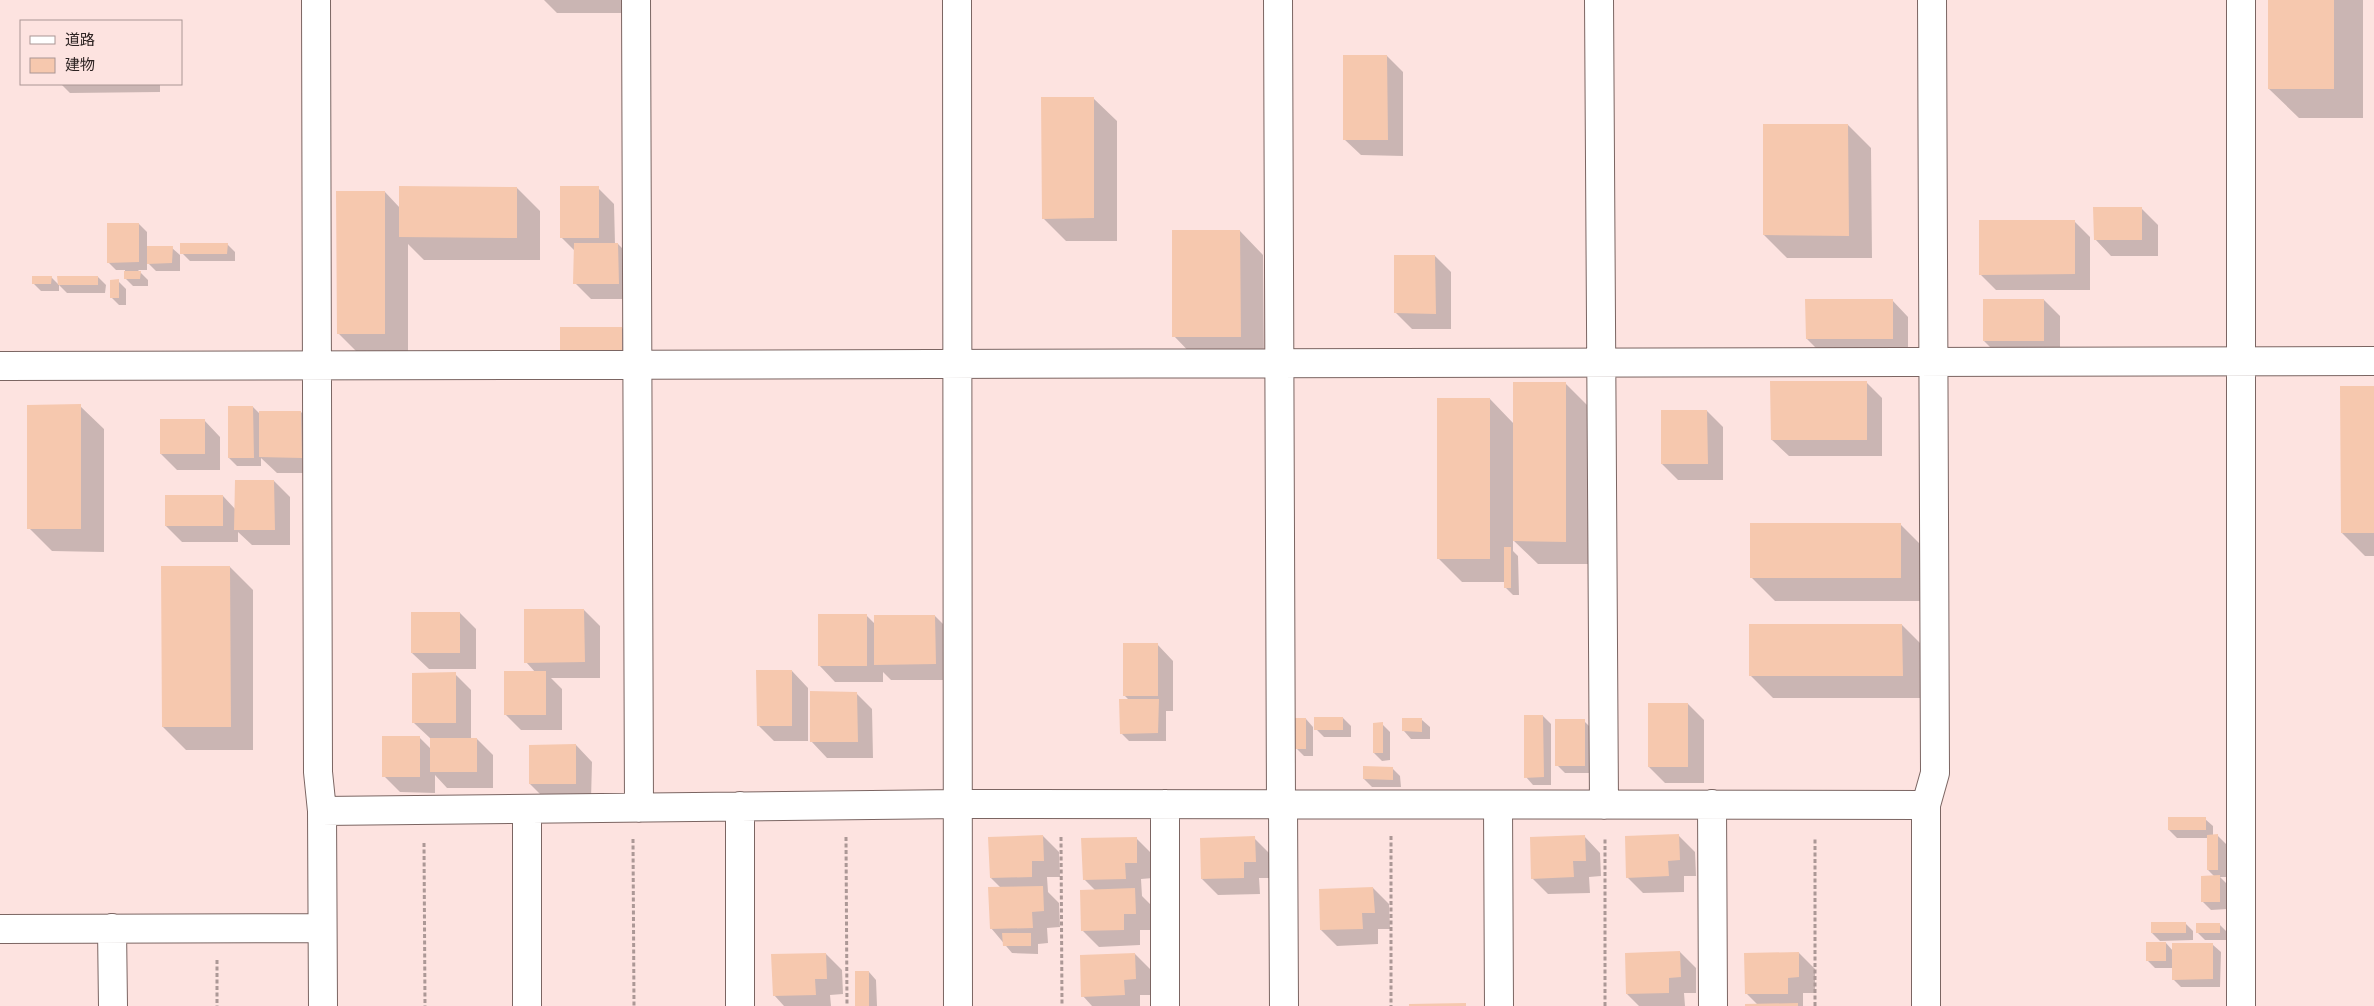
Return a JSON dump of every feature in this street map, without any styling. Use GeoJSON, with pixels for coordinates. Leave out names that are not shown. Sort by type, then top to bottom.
{"type":"FeatureCollection","features":[{"type":"Feature","properties":{"kind":"street"},"geometry":{"type":"LineString","coordinates":[[316,0],[318,772],[322,811],[322,1006]]}},
{"type":"Feature","properties":{"kind":"street"},"geometry":{"type":"LineString","coordinates":[[636,0],[636,808]]}},
{"type":"Feature","properties":{"kind":"street"},"geometry":{"type":"LineString","coordinates":[[958,0],[958,1006]]}},
{"type":"Feature","properties":{"kind":"street"},"geometry":{"type":"LineString","coordinates":[[1278,0],[1278,363],[1284,1006]]}},
{"type":"Feature","properties":{"kind":"street"},"geometry":{"type":"LineString","coordinates":[[1599,0],[1599,363],[1604,805]]}},
{"type":"Feature","properties":{"kind":"street"},"geometry":{"type":"LineString","coordinates":[[1926,1006],[1926,805],[1935,773],[1932,0]]}},
{"type":"Feature","properties":{"kind":"street"},"geometry":{"type":"LineString","coordinates":[[2241,0],[2241,1006]]}},
{"type":"Feature","properties":{"kind":"street"},"geometry":{"type":"LineString","coordinates":[[0,366],[2374,361]]}},
{"type":"Feature","properties":{"kind":"street"},"geometry":{"type":"LineString","coordinates":[[322,811],[959,804],[1391,806],[1926,805]]}},
{"type":"Feature","properties":{"kind":"street"},"geometry":{"type":"LineString","coordinates":[[1165,804],[1165,1006]]}},
{"type":"Feature","properties":{"kind":"street"},"geometry":{"type":"LineString","coordinates":[[1712,804],[1713,1006]]}},
{"type":"Feature","properties":{"kind":"street"},"geometry":{"type":"LineString","coordinates":[[740,806],[740,1006]]}},
{"type":"Feature","properties":{"kind":"street"},"geometry":{"type":"LineString","coordinates":[[1498,806],[1499,1006]]}},
{"type":"Feature","properties":{"kind":"street"},"geometry":{"type":"LineString","coordinates":[[527,809],[527,1006]]}},
{"type":"Feature","properties":{"kind":"street"},"geometry":{"type":"LineString","coordinates":[[112,928],[113,1006]]}},
{"type":"Feature","properties":{"kind":"street"},"geometry":{"type":"LineString","coordinates":[[0,929],[322,928]]}},
{"type":"Feature","properties":{"kind":"path"},"geometry":{"type":"LineString","coordinates":[[1061,804],[1062,1006]]}},
{"type":"Feature","properties":{"kind":"path"},"geometry":{"type":"LineString","coordinates":[[1604,805],[1605,1006]]}},
{"type":"Feature","properties":{"kind":"path"},"geometry":{"type":"LineString","coordinates":[[1814,805],[1815,1006]]}},
{"type":"Feature","properties":{"kind":"path"},"geometry":{"type":"LineString","coordinates":[[846,806],[847,1006]]}},
{"type":"Feature","properties":{"kind":"path"},"geometry":{"type":"LineString","coordinates":[[1391,806],[1391,1006]]}},
{"type":"Feature","properties":{"kind":"path"},"geometry":{"type":"LineString","coordinates":[[634,1006],[636,808]]}},
{"type":"Feature","properties":{"kind":"path"},"geometry":{"type":"LineString","coordinates":[[424,809],[425,1006]]}},
{"type":"Feature","properties":{"kind":"path"},"geometry":{"type":"LineString","coordinates":[[218,929],[218,1006]]}},
{"type":"Feature","properties":{"kind":"building"},"geometry":{"type":"Polygon","coordinates":[[[2268,0],[2334,0],[2334,89],[2268,89],[2268,0]]]}},
{"type":"Feature","properties":{"kind":"building"},"geometry":{"type":"Polygon","coordinates":[[[1343,55],[1387,55],[1388,140],[1343,140],[1343,55]]]}},
{"type":"Feature","properties":{"kind":"building"},"geometry":{"type":"Polygon","coordinates":[[[1041,97],[1094,97],[1094,218],[1042,219],[1041,97]]]}},
{"type":"Feature","properties":{"kind":"building"},"geometry":{"type":"Polygon","coordinates":[[[1763,124],[1848,124],[1849,236],[1763,235],[1763,124]]]}},
{"type":"Feature","properties":{"kind":"building"},"geometry":{"type":"Polygon","coordinates":[[[399,186],[517,187],[517,238],[399,237],[399,186]]]}},
{"type":"Feature","properties":{"kind":"building"},"geometry":{"type":"Polygon","coordinates":[[[560,186],[599,186],[599,238],[560,238],[560,186]]]}},
{"type":"Feature","properties":{"kind":"building"},"geometry":{"type":"Polygon","coordinates":[[[336,191],[385,191],[385,334],[337,334],[336,191]]]}},
{"type":"Feature","properties":{"kind":"building"},"geometry":{"type":"Polygon","coordinates":[[[2093,207],[2142,207],[2142,240],[2094,240],[2093,207]]]}},
{"type":"Feature","properties":{"kind":"building"},"geometry":{"type":"Polygon","coordinates":[[[1979,220],[2075,220],[2075,274],[1979,275],[1979,220]]]}},
{"type":"Feature","properties":{"kind":"building"},"geometry":{"type":"Polygon","coordinates":[[[107,223],[139,223],[139,262],[107,263],[107,223]]]}},
{"type":"Feature","properties":{"kind":"building"},"geometry":{"type":"Polygon","coordinates":[[[1172,230],[1240,230],[1241,337],[1172,337],[1172,230]]]}},
{"type":"Feature","properties":{"kind":"building"},"geometry":{"type":"Polygon","coordinates":[[[180,243],[228,243],[227,254],[180,254],[180,243]]]}},
{"type":"Feature","properties":{"kind":"building"},"geometry":{"type":"Polygon","coordinates":[[[574,243],[618,243],[619,284],[573,284],[574,243]]]}},
{"type":"Feature","properties":{"kind":"building"},"geometry":{"type":"Polygon","coordinates":[[[147,246],[173,246],[172,263],[147,264],[147,246]]]}},
{"type":"Feature","properties":{"kind":"building"},"geometry":{"type":"Polygon","coordinates":[[[1394,255],[1435,255],[1436,314],[1394,313],[1394,255]]]}},
{"type":"Feature","properties":{"kind":"building"},"geometry":{"type":"Polygon","coordinates":[[[124,271],[141,271],[140,279],[124,279],[124,271]]]}},
{"type":"Feature","properties":{"kind":"building"},"geometry":{"type":"Polygon","coordinates":[[[32,276],[52,276],[51,284],[32,284],[32,276]]]}},
{"type":"Feature","properties":{"kind":"building"},"geometry":{"type":"Polygon","coordinates":[[[57,276],[98,276],[98,285],[58,285],[57,276]]]}},
{"type":"Feature","properties":{"kind":"building"},"geometry":{"type":"Polygon","coordinates":[[[119,279],[119,298],[110,298],[110,280],[119,279]]]}},
{"type":"Feature","properties":{"kind":"building"},"geometry":{"type":"Polygon","coordinates":[[[1805,299],[1893,299],[1893,339],[1806,339],[1805,299]]]}},
{"type":"Feature","properties":{"kind":"building"},"geometry":{"type":"Polygon","coordinates":[[[1983,299],[2044,299],[2044,341],[1983,341],[1983,299]]]}},
{"type":"Feature","properties":{"kind":"building"},"geometry":{"type":"Polygon","coordinates":[[[560,327],[622,327],[622,350],[560,350],[560,327]]]}},
{"type":"Feature","properties":{"kind":"building"},"geometry":{"type":"Polygon","coordinates":[[[1770,381],[1867,381],[1867,440],[1771,440],[1770,381]]]}},
{"type":"Feature","properties":{"kind":"building"},"geometry":{"type":"Polygon","coordinates":[[[1513,382],[1566,382],[1566,542],[1513,541],[1513,382]]]}},
{"type":"Feature","properties":{"kind":"building"},"geometry":{"type":"Polygon","coordinates":[[[2340,386],[2374,386],[2374,533],[2341,533],[2340,386]]]}},
{"type":"Feature","properties":{"kind":"building"},"geometry":{"type":"Polygon","coordinates":[[[1437,398],[1490,398],[1490,559],[1437,559],[1437,398]]]}},
{"type":"Feature","properties":{"kind":"building"},"geometry":{"type":"Polygon","coordinates":[[[81,404],[81,529],[27,529],[27,405],[81,404]]]}},
{"type":"Feature","properties":{"kind":"building"},"geometry":{"type":"Polygon","coordinates":[[[228,406],[253,406],[254,458],[228,458],[228,406]]]}},
{"type":"Feature","properties":{"kind":"building"},"geometry":{"type":"Polygon","coordinates":[[[1661,410],[1707,410],[1708,464],[1661,464],[1661,410]]]}},
{"type":"Feature","properties":{"kind":"building"},"geometry":{"type":"Polygon","coordinates":[[[259,411],[301,411],[302,458],[259,457],[259,411]]]}},
{"type":"Feature","properties":{"kind":"building"},"geometry":{"type":"Polygon","coordinates":[[[160,419],[205,419],[205,454],[160,454],[160,419]]]}},
{"type":"Feature","properties":{"kind":"building"},"geometry":{"type":"Polygon","coordinates":[[[235,480],[274,480],[275,530],[234,530],[235,480]]]}},
{"type":"Feature","properties":{"kind":"building"},"geometry":{"type":"Polygon","coordinates":[[[165,495],[223,495],[223,526],[165,526],[165,495]]]}},
{"type":"Feature","properties":{"kind":"building"},"geometry":{"type":"Polygon","coordinates":[[[1750,523],[1901,523],[1901,578],[1750,578],[1750,523]]]}},
{"type":"Feature","properties":{"kind":"building"},"geometry":{"type":"Polygon","coordinates":[[[1504,547],[1511,547],[1511,588],[1504,588],[1504,547]]]}},
{"type":"Feature","properties":{"kind":"building"},"geometry":{"type":"Polygon","coordinates":[[[161,566],[230,566],[231,727],[162,727],[161,566]]]}},
{"type":"Feature","properties":{"kind":"building"},"geometry":{"type":"Polygon","coordinates":[[[524,609],[584,609],[585,662],[524,663],[524,609]]]}},
{"type":"Feature","properties":{"kind":"building"},"geometry":{"type":"Polygon","coordinates":[[[411,612],[460,612],[460,653],[411,653],[411,612]]]}},
{"type":"Feature","properties":{"kind":"building"},"geometry":{"type":"Polygon","coordinates":[[[818,614],[867,614],[867,666],[818,666],[818,614]]]}},
{"type":"Feature","properties":{"kind":"building"},"geometry":{"type":"Polygon","coordinates":[[[874,615],[935,615],[936,664],[874,665],[874,615]]]}},
{"type":"Feature","properties":{"kind":"building"},"geometry":{"type":"Polygon","coordinates":[[[1749,624],[1902,624],[1903,676],[1749,676],[1749,624]]]}},
{"type":"Feature","properties":{"kind":"building"},"geometry":{"type":"Polygon","coordinates":[[[1123,643],[1158,643],[1158,696],[1123,696],[1123,643]]]}},
{"type":"Feature","properties":{"kind":"building"},"geometry":{"type":"Polygon","coordinates":[[[756,670],[792,670],[792,726],[757,726],[756,670]]]}},
{"type":"Feature","properties":{"kind":"building"},"geometry":{"type":"Polygon","coordinates":[[[504,671],[546,671],[546,715],[504,715],[504,671]]]}},
{"type":"Feature","properties":{"kind":"building"},"geometry":{"type":"Polygon","coordinates":[[[456,672],[456,723],[412,723],[412,673],[456,672]]]}},
{"type":"Feature","properties":{"kind":"building"},"geometry":{"type":"Polygon","coordinates":[[[810,691],[857,692],[858,742],[810,742],[810,691]]]}},
{"type":"Feature","properties":{"kind":"building"},"geometry":{"type":"Polygon","coordinates":[[[1119,699],[1159,699],[1158,733],[1120,734],[1119,699]]]}},
{"type":"Feature","properties":{"kind":"building"},"geometry":{"type":"Polygon","coordinates":[[[1648,703],[1688,703],[1688,767],[1648,767],[1648,703]]]}},
{"type":"Feature","properties":{"kind":"building"},"geometry":{"type":"Polygon","coordinates":[[[1524,715],[1543,715],[1544,777],[1524,778],[1524,715]]]}},
{"type":"Feature","properties":{"kind":"building"},"geometry":{"type":"Polygon","coordinates":[[[1314,717],[1343,717],[1343,730],[1314,730],[1314,717]]]}},
{"type":"Feature","properties":{"kind":"building"},"geometry":{"type":"Polygon","coordinates":[[[1295,718],[1306,718],[1306,749],[1295,749],[1295,718]]]}},
{"type":"Feature","properties":{"kind":"building"},"geometry":{"type":"Polygon","coordinates":[[[1402,718],[1422,718],[1422,732],[1402,731],[1402,718]]]}},
{"type":"Feature","properties":{"kind":"building"},"geometry":{"type":"Polygon","coordinates":[[[1555,719],[1585,719],[1585,766],[1555,766],[1555,719]]]}},
{"type":"Feature","properties":{"kind":"building"},"geometry":{"type":"Polygon","coordinates":[[[1383,722],[1383,753],[1373,753],[1373,723],[1383,722]]]}},
{"type":"Feature","properties":{"kind":"building"},"geometry":{"type":"Polygon","coordinates":[[[382,736],[420,736],[420,777],[382,777],[382,736]]]}},
{"type":"Feature","properties":{"kind":"building"},"geometry":{"type":"Polygon","coordinates":[[[430,738],[477,738],[477,772],[430,772],[430,738]]]}},
{"type":"Feature","properties":{"kind":"building"},"geometry":{"type":"Polygon","coordinates":[[[576,744],[576,784],[529,784],[529,745],[576,744]]]}},
{"type":"Feature","properties":{"kind":"building"},"geometry":{"type":"Polygon","coordinates":[[[1363,766],[1393,767],[1393,780],[1363,779],[1363,766]]]}},
{"type":"Feature","properties":{"kind":"building"},"geometry":{"type":"Polygon","coordinates":[[[2168,817],[2206,817],[2206,830],[2168,830],[2168,817]]]}},
{"type":"Feature","properties":{"kind":"building"},"geometry":{"type":"Polygon","coordinates":[[[1679,834],[1680,860],[1668,861],[1669,876],[1626,878],[1625,836],[1679,834]]]}},
{"type":"Feature","properties":{"kind":"building"},"geometry":{"type":"Polygon","coordinates":[[[2218,834],[2218,870],[2207,870],[2207,835],[2218,834]]]}},
{"type":"Feature","properties":{"kind":"building"},"geometry":{"type":"Polygon","coordinates":[[[1043,835],[1044,861],[1032,861],[1032,877],[990,878],[988,837],[1043,835]]]}},
{"type":"Feature","properties":{"kind":"building"},"geometry":{"type":"Polygon","coordinates":[[[1585,835],[1586,861],[1573,861],[1574,877],[1531,879],[1530,837],[1585,835]]]}},
{"type":"Feature","properties":{"kind":"building"},"geometry":{"type":"Polygon","coordinates":[[[1255,836],[1256,862],[1244,862],[1244,878],[1201,879],[1200,838],[1255,836]]]}},
{"type":"Feature","properties":{"kind":"building"},"geometry":{"type":"Polygon","coordinates":[[[1137,837],[1137,863],[1125,863],[1126,879],[1083,880],[1081,838],[1137,837]]]}},
{"type":"Feature","properties":{"kind":"building"},"geometry":{"type":"Polygon","coordinates":[[[2220,875],[2220,902],[2201,902],[2201,876],[2220,875]]]}},
{"type":"Feature","properties":{"kind":"building"},"geometry":{"type":"Polygon","coordinates":[[[1043,886],[1044,911],[1032,912],[1033,928],[990,929],[988,887],[1043,886]]]}},
{"type":"Feature","properties":{"kind":"building"},"geometry":{"type":"Polygon","coordinates":[[[1373,887],[1375,913],[1362,913],[1363,929],[1320,930],[1319,889],[1373,887]]]}},
{"type":"Feature","properties":{"kind":"building"},"geometry":{"type":"Polygon","coordinates":[[[1135,888],[1136,914],[1124,914],[1124,930],[1081,931],[1080,890],[1135,888]]]}},
{"type":"Feature","properties":{"kind":"building"},"geometry":{"type":"Polygon","coordinates":[[[2151,922],[2186,922],[2186,933],[2151,933],[2151,922]]]}},
{"type":"Feature","properties":{"kind":"building"},"geometry":{"type":"Polygon","coordinates":[[[2196,923],[2220,923],[2220,933],[2196,933],[2196,923]]]}},
{"type":"Feature","properties":{"kind":"building"},"geometry":{"type":"Polygon","coordinates":[[[1002,933],[1031,933],[1031,946],[1003,946],[1002,933]]]}},
{"type":"Feature","properties":{"kind":"building"},"geometry":{"type":"Polygon","coordinates":[[[2146,942],[2166,942],[2166,961],[2146,961],[2146,942]]]}},
{"type":"Feature","properties":{"kind":"building"},"geometry":{"type":"Polygon","coordinates":[[[2172,943],[2213,943],[2213,979],[2172,980],[2172,943]]]}},
{"type":"Feature","properties":{"kind":"building"},"geometry":{"type":"Polygon","coordinates":[[[1680,951],[1681,977],[1669,978],[1669,993],[1626,994],[1625,953],[1680,951]]]}},
{"type":"Feature","properties":{"kind":"building"},"geometry":{"type":"Polygon","coordinates":[[[1799,952],[1799,977],[1788,978],[1788,994],[1745,994],[1744,953],[1799,952]]]}},
{"type":"Feature","properties":{"kind":"building"},"geometry":{"type":"Polygon","coordinates":[[[826,953],[827,979],[815,979],[816,995],[773,996],[771,954],[826,953]]]}},
{"type":"Feature","properties":{"kind":"building"},"geometry":{"type":"Polygon","coordinates":[[[1135,953],[1136,979],[1124,980],[1125,995],[1081,997],[1080,955],[1135,953]]]}},
{"type":"Feature","properties":{"kind":"building"},"geometry":{"type":"Polygon","coordinates":[[[855,971],[869,971],[869,1006],[855,1006],[855,971]]]}},
{"type":"Feature","properties":{"kind":"building"},"geometry":{"type":"Polygon","coordinates":[[[1466,1003],[1466,1006],[1409,1006],[1409,1004],[1466,1003]]]}},
{"type":"Feature","properties":{"kind":"building"},"geometry":{"type":"Polygon","coordinates":[[[1798,1003],[1798,1006],[1745,1006],[1745,1004],[1798,1003]]]}}]}
